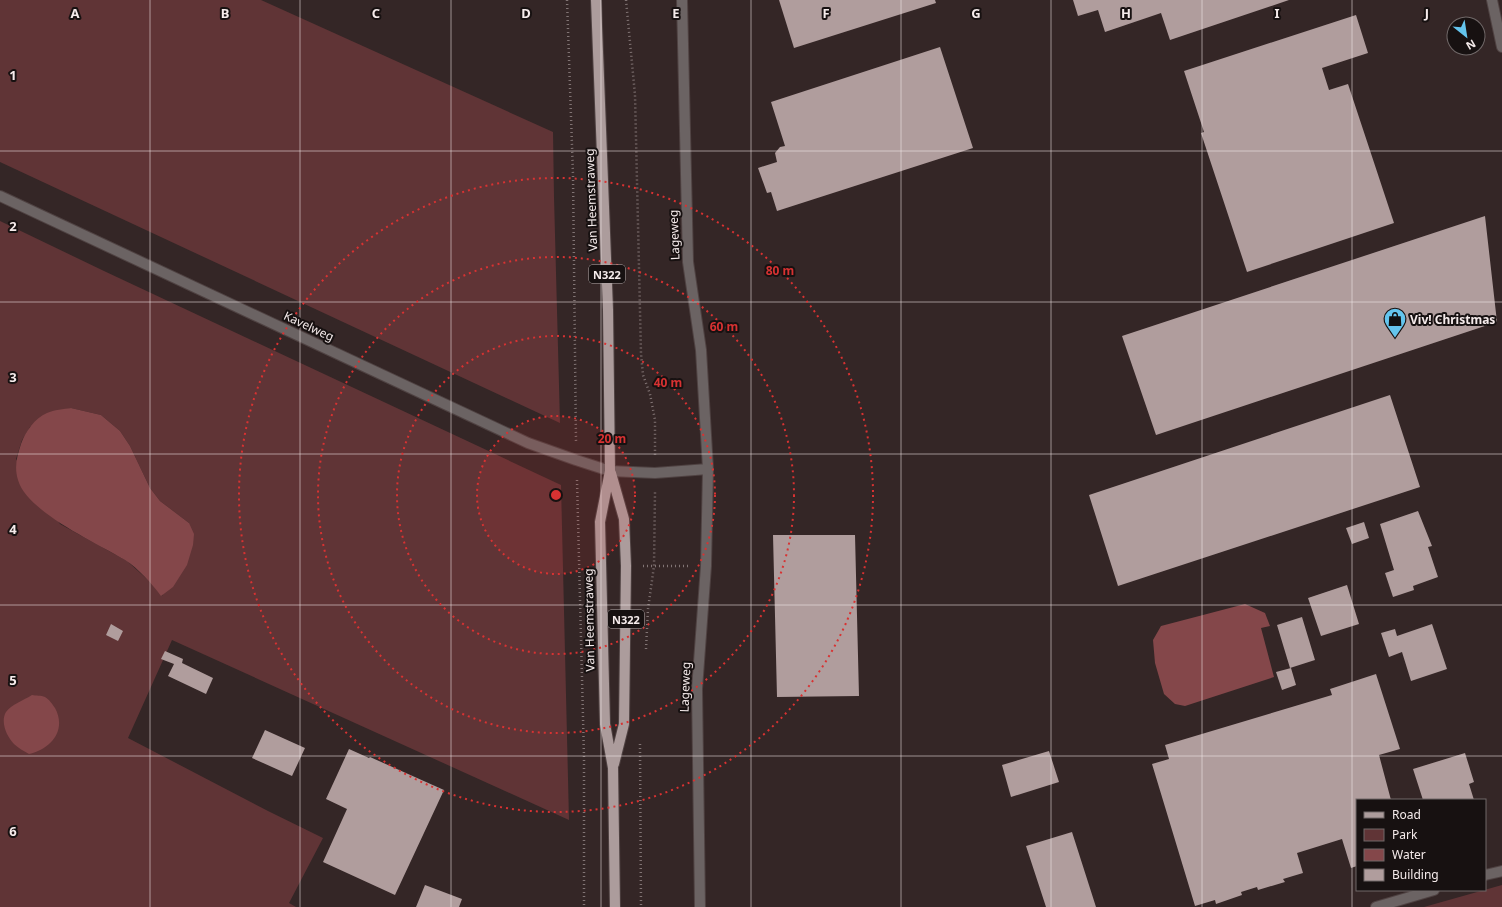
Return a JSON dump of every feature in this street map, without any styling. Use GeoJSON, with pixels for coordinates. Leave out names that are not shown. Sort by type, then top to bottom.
{"type":"FeatureCollection","features":[{"type":"Feature","properties":{"kind":"main road","name":"Van Heemstraweg"},"geometry":{"type":"LineString","coordinates":[[596,0],[608,310],[610,471],[600,522],[604,724],[613,768],[615,907]]}},
{"type":"Feature","properties":{"kind":"main road","name":"Van Heemstraweg"},"geometry":{"type":"LineString","coordinates":[[610,471],[624,519],[626,566],[624,724],[613,768]]}},
{"type":"Feature","properties":{"kind":"street","name":"Lageweg"},"geometry":{"type":"LineString","coordinates":[[682,0],[688,262],[701,350],[708,468],[706,566],[697,689],[700,907]]}},
{"type":"Feature","properties":{"kind":"street"},"geometry":{"type":"LineString","coordinates":[[1492,0],[1502,47]]}},
{"type":"Feature","properties":{"kind":"street","name":"Kavelweg"},"geometry":{"type":"LineString","coordinates":[[0,196],[528,443],[610,471]]}},
{"type":"Feature","properties":{"kind":"street"},"geometry":{"type":"LineString","coordinates":[[610,471],[655,472],[708,468]]}},
{"type":"Feature","properties":{"kind":"street"},"geometry":{"type":"LineString","coordinates":[[1486,875],[1502,871]]}},
{"type":"Feature","properties":{"kind":"street"},"geometry":{"type":"LineString","coordinates":[[1376,907],[1431,891]]}},
{"type":"Feature","properties":{"kind":"path"},"geometry":{"type":"LineString","coordinates":[[654,566],[706,566]]}},
{"type":"Feature","properties":{"kind":"green space"},"geometry":{"type":"Polygon","coordinates":[[[0,0],[261,0],[553,132],[560,423],[0,162],[0,0]]]}},
{"type":"Feature","properties":{"kind":"green space"},"geometry":{"type":"Polygon","coordinates":[[[0,221],[561,485],[569,820],[172,640],[128,738],[323,838],[289,903],[296,907],[0,907],[0,221]],[[71,408],[30,427],[22,440],[16,459],[60,524],[127,561],[148,580],[162,596],[189,523],[160,501],[150,488],[130,446],[120,431],[101,415],[71,408]]]}},
{"type":"Feature","properties":{"kind":"green space"},"geometry":{"type":"Polygon","coordinates":[[[1502,885],[1502,907],[1424,907],[1481,891],[1486,891],[1486,890],[1502,885]]]}},
{"type":"Feature","properties":{"kind":"water"},"geometry":{"type":"Polygon","coordinates":[[[71,408],[101,415],[120,431],[130,446],[150,488],[160,501],[189,523],[194,534],[193,545],[187,565],[173,587],[161,596],[144,576],[125,560],[81,536],[48,515],[24,492],[18,480],[16,462],[23,439],[28,430],[38,418],[43,415],[56,410],[71,408]]]}},
{"type":"Feature","properties":{"kind":"water"},"geometry":{"type":"Polygon","coordinates":[[[1245,604],[1265,613],[1270,626],[1261,628],[1274,677],[1185,706],[1175,704],[1164,694],[1155,663],[1153,640],[1161,626],[1245,604]]]}},
{"type":"Feature","properties":{"kind":"water"},"geometry":{"type":"Polygon","coordinates":[[[32,695],[43,696],[50,701],[55,708],[59,724],[58,731],[50,743],[44,748],[29,754],[17,747],[11,741],[5,729],[4,716],[8,709],[32,695]]]}},
{"type":"Feature","properties":{"kind":"building"},"geometry":{"type":"Polygon","coordinates":[[[779,0],[935,0],[936,3],[794,48],[779,0]]]}},
{"type":"Feature","properties":{"kind":"building"},"geometry":{"type":"Polygon","coordinates":[[[1073,0],[1289,0],[1170,40],[1161,13],[1105,32],[1098,10],[1078,16],[1073,0]]]}},
{"type":"Feature","properties":{"kind":"building"},"geometry":{"type":"Polygon","coordinates":[[[1356,15],[1368,53],[1322,68],[1329,90],[1348,84],[1394,223],[1247,272],[1201,133],[1204,132],[1184,71],[1356,15]]]}},
{"type":"Feature","properties":{"kind":"building"},"geometry":{"type":"Polygon","coordinates":[[[940,47],[973,148],[777,211],[771,192],[767,193],[758,168],[777,162],[775,153],[780,147],[785,146],[771,102],[940,47]]]}},
{"type":"Feature","properties":{"kind":"building"},"geometry":{"type":"Polygon","coordinates":[[[1485,216],[1497,322],[1156,435],[1122,336],[1485,216]]]}},
{"type":"Feature","properties":{"kind":"building"},"geometry":{"type":"Polygon","coordinates":[[[1390,395],[1420,487],[1118,586],[1089,495],[1390,395]]]}},
{"type":"Feature","properties":{"kind":"building"},"geometry":{"type":"Polygon","coordinates":[[[1418,511],[1432,546],[1428,547],[1438,577],[1413,586],[1414,590],[1393,597],[1385,573],[1394,570],[1380,524],[1418,511]]]}},
{"type":"Feature","properties":{"kind":"building"},"geometry":{"type":"Polygon","coordinates":[[[1364,522],[1369,538],[1352,544],[1346,528],[1364,522]]]}},
{"type":"Feature","properties":{"kind":"building"},"geometry":{"type":"Polygon","coordinates":[[[773,535],[855,535],[859,696],[777,697],[773,535]]]}},
{"type":"Feature","properties":{"kind":"building"},"geometry":{"type":"Polygon","coordinates":[[[1347,585],[1359,624],[1321,636],[1308,598],[1347,585]]]}},
{"type":"Feature","properties":{"kind":"building"},"geometry":{"type":"Polygon","coordinates":[[[1302,617],[1315,660],[1290,668],[1277,625],[1302,617]]]}},
{"type":"Feature","properties":{"kind":"building"},"geometry":{"type":"Polygon","coordinates":[[[111,624],[123,631],[118,641],[106,635],[111,624]]]}},
{"type":"Feature","properties":{"kind":"building"},"geometry":{"type":"Polygon","coordinates":[[[1432,624],[1447,669],[1411,681],[1402,652],[1389,657],[1381,633],[1395,629],[1397,636],[1432,624]]]}},
{"type":"Feature","properties":{"kind":"building"},"geometry":{"type":"Polygon","coordinates":[[[165,651],[183,659],[182,663],[213,678],[206,694],[168,676],[174,664],[161,659],[165,651]]]}},
{"type":"Feature","properties":{"kind":"building"},"geometry":{"type":"Polygon","coordinates":[[[1291,668],[1296,685],[1282,690],[1276,672],[1291,668]]]}},
{"type":"Feature","properties":{"kind":"building"},"geometry":{"type":"Polygon","coordinates":[[[1376,674],[1400,749],[1379,755],[1391,799],[1356,799],[1356,866],[1351,868],[1342,839],[1297,853],[1303,873],[1283,879],[1285,882],[1258,890],[1257,887],[1241,892],[1242,895],[1216,904],[1215,900],[1195,906],[1152,764],[1169,759],[1165,745],[1332,695],[1330,689],[1376,674]]]}},
{"type":"Feature","properties":{"kind":"building"},"geometry":{"type":"Polygon","coordinates":[[[265,730],[305,748],[292,776],[252,758],[265,730]]]}},
{"type":"Feature","properties":{"kind":"building"},"geometry":{"type":"Polygon","coordinates":[[[349,749],[444,790],[395,895],[323,862],[347,809],[326,799],[349,749]]]}},
{"type":"Feature","properties":{"kind":"building"},"geometry":{"type":"Polygon","coordinates":[[[1049,751],[1059,782],[1011,797],[1002,765],[1049,751]]]}},
{"type":"Feature","properties":{"kind":"building"},"geometry":{"type":"Polygon","coordinates":[[[1465,753],[1474,782],[1469,784],[1474,799],[1423,799],[1413,769],[1465,753]]]}},
{"type":"Feature","properties":{"kind":"building"},"geometry":{"type":"Polygon","coordinates":[[[1072,832],[1096,907],[1046,907],[1026,846],[1072,832]]]}},
{"type":"Feature","properties":{"kind":"building"},"geometry":{"type":"Polygon","coordinates":[[[425,885],[462,899],[459,907],[416,907],[425,885]]]}},
{"type":"Feature","properties":{"kind":"place","name":"Viv! Christmas"},"geometry":{"type":"Point","coordinates":[1395,338]}}]}
